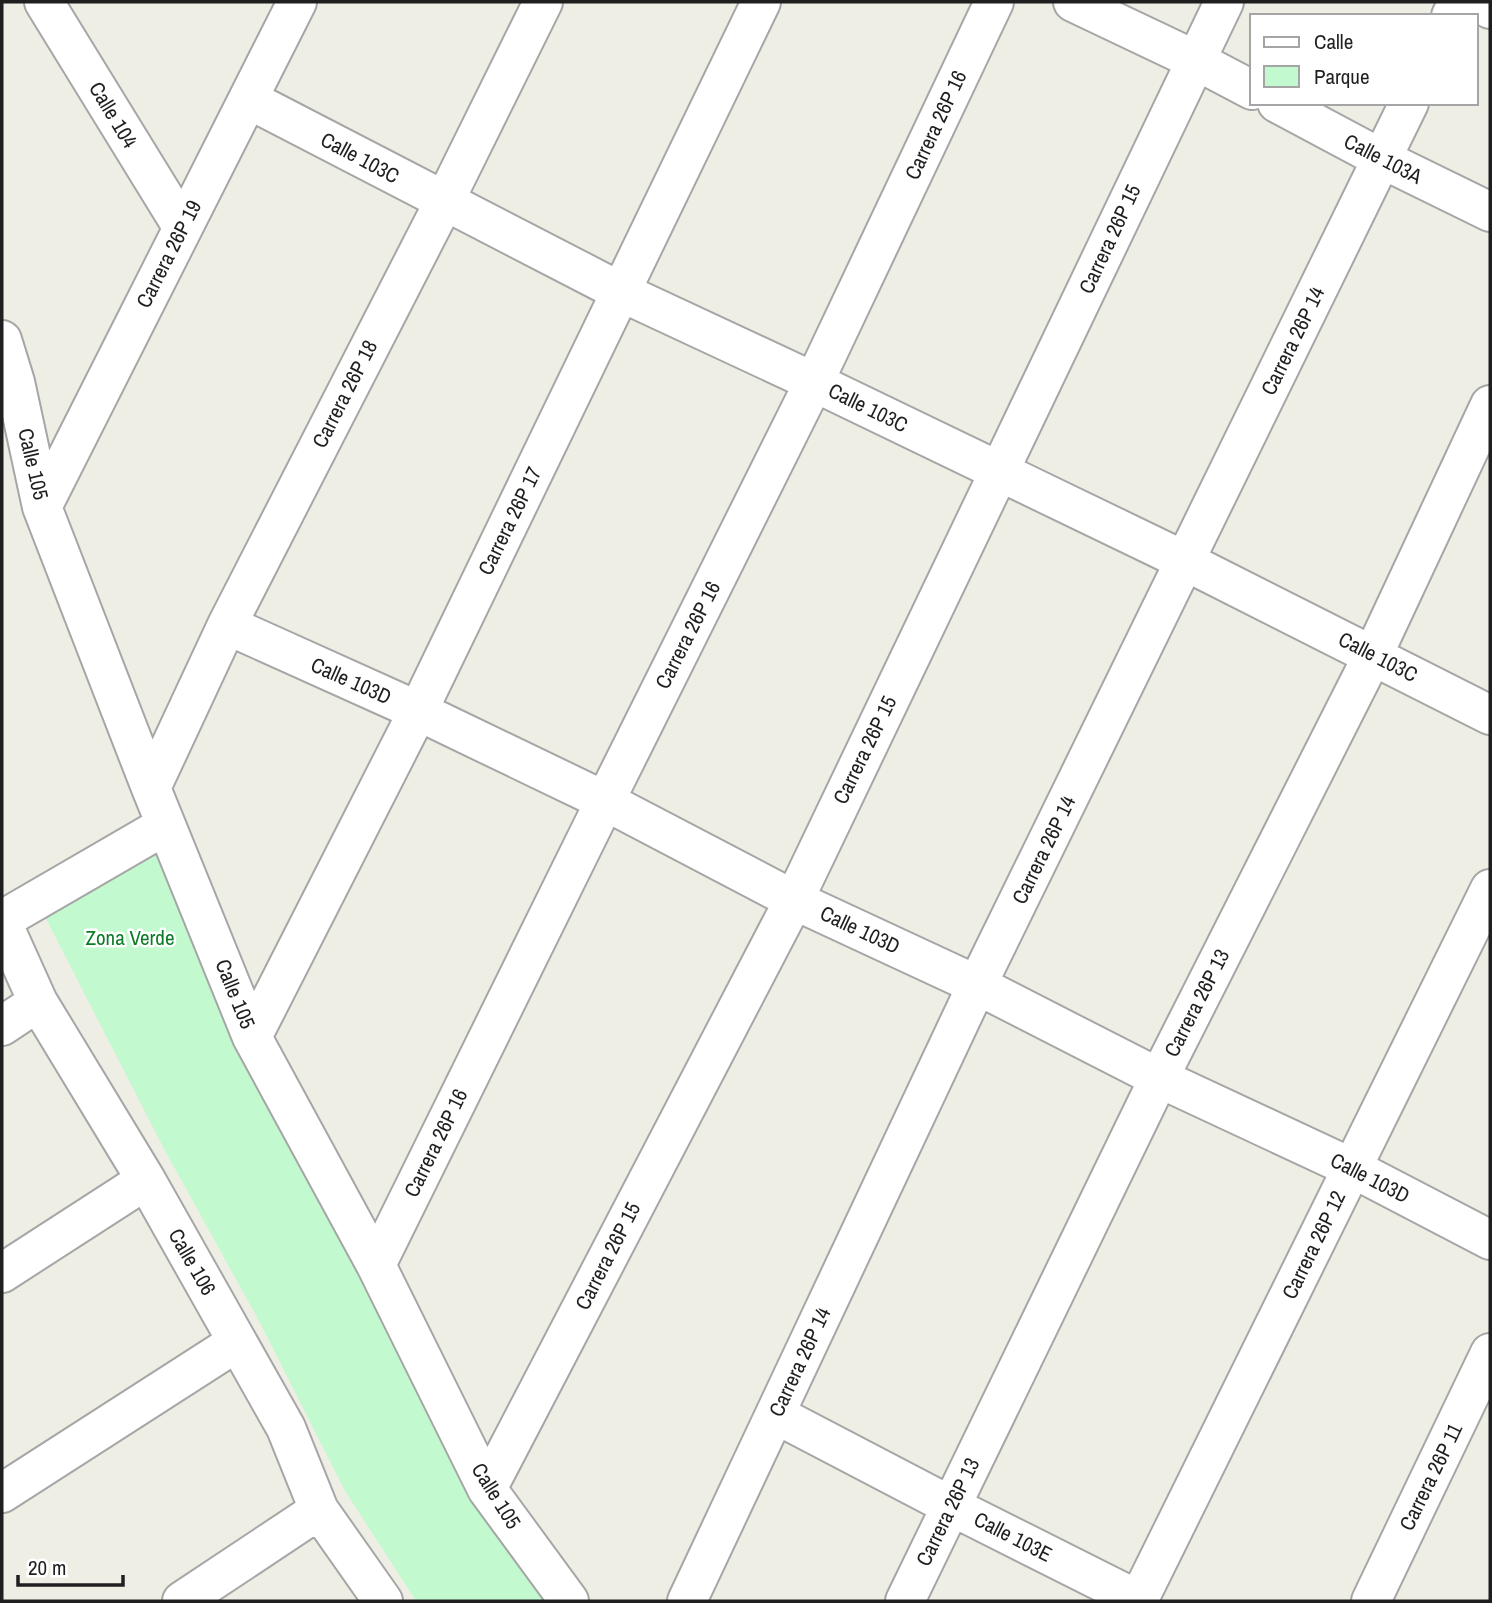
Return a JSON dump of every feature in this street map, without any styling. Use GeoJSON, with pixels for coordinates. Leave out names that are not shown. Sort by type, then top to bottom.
{"type":"FeatureCollection","features":[{"type":"Feature","properties":{"kind":"street","name":"Calle 104"},"geometry":{"type":"LineString","coordinates":[[44,2],[183,228]]}},
{"type":"Feature","properties":{"kind":"street","name":"Carrera 26P 19"},"geometry":{"type":"LineString","coordinates":[[42,507],[297,2]]}},
{"type":"Feature","properties":{"kind":"street","name":"Carrera 26P 18"},"geometry":{"type":"LineString","coordinates":[[150,788],[227,625],[444,202],[542,2]]}},
{"type":"Feature","properties":{"kind":"street","name":"Carrera 26P 17"},"geometry":{"type":"LineString","coordinates":[[252,1037],[418,711],[761,2]]}},
{"type":"Feature","properties":{"kind":"street","name":"Carrera 26P 16"},"geometry":{"type":"LineString","coordinates":[[376,1265],[814,382],[994,2]]}},
{"type":"Feature","properties":{"kind":"street"},"geometry":{"type":"LineString","coordinates":[[1073,2],[1250,89]]}},
{"type":"Feature","properties":{"kind":"street","name":"Carrera 26P 15"},"geometry":{"type":"LineString","coordinates":[[487,1489],[794,900],[1224,2]]}},
{"type":"Feature","properties":{"kind":"street"},"geometry":{"type":"LineString","coordinates":[[1481,2],[1490,9]]}},
{"type":"Feature","properties":{"kind":"street","name":"Calle 103C"},"geometry":{"type":"LineString","coordinates":[[248,99],[621,292],[1185,561],[1490,715]]}},
{"type":"Feature","properties":{"kind":"street","name":"Calle 103A"},"geometry":{"type":"LineString","coordinates":[[1281,105],[1490,212]]}},
{"type":"Feature","properties":{"kind":"street","name":"Carrera 26P 14"},"geometry":{"type":"LineString","coordinates":[[687,1601],[978,985],[1408,105]]}},
{"type":"Feature","properties":{"kind":"street","name":"Calle 105"},"geometry":{"type":"LineString","coordinates":[[2,340],[15,382],[42,507],[150,788],[252,1037],[376,1265],[487,1489],[569,1601]]}},
{"type":"Feature","properties":{"kind":"street","name":"Carrera 26P 13"},"geometry":{"type":"LineString","coordinates":[[905,1601],[1159,1078],[1373,655],[1490,405]]}},
{"type":"Feature","properties":{"kind":"street","name":"Calle 103D"},"geometry":{"type":"LineString","coordinates":[[227,625],[418,711],[605,801],[794,900],[978,985],[1159,1078],[1352,1168],[1490,1240]]}},
{"type":"Feature","properties":{"kind":"street"},"geometry":{"type":"LineString","coordinates":[[2,921],[166,825]]}},
{"type":"Feature","properties":{"kind":"street","name":"Carrera 26P 12"},"geometry":{"type":"LineString","coordinates":[[1138,1601],[1490,889]]}},
{"type":"Feature","properties":{"kind":"street","name":"Calle 106"},"geometry":{"type":"LineString","coordinates":[[2,921],[38,1002],[145,1180],[286,1429],[319,1510],[383,1601]]}},
{"type":"Feature","properties":{"kind":"street"},"geometry":{"type":"LineString","coordinates":[[2,1026],[38,1002]]}},
{"type":"Feature","properties":{"kind":"street"},"geometry":{"type":"LineString","coordinates":[[2,1273],[145,1180]]}},
{"type":"Feature","properties":{"kind":"street"},"geometry":{"type":"LineString","coordinates":[[2,1493],[237,1342]]}},
{"type":"Feature","properties":{"kind":"street","name":"Carrera 26P 11"},"geometry":{"type":"LineString","coordinates":[[1371,1601],[1490,1353]]}},
{"type":"Feature","properties":{"kind":"street","name":"Calle 103E"},"geometry":{"type":"LineString","coordinates":[[775,1414],[1138,1601]]}},
{"type":"Feature","properties":{"kind":"street"},"geometry":{"type":"LineString","coordinates":[[182,1601],[319,1510]]}},
{"type":"Feature","properties":{"kind":"green space","name":"Zona Verde"},"geometry":{"type":"Polygon","coordinates":[[[161,840],[553,1601],[416,1601],[345,1491],[259,1321],[164,1149],[42,911],[161,840]]]}}]}
